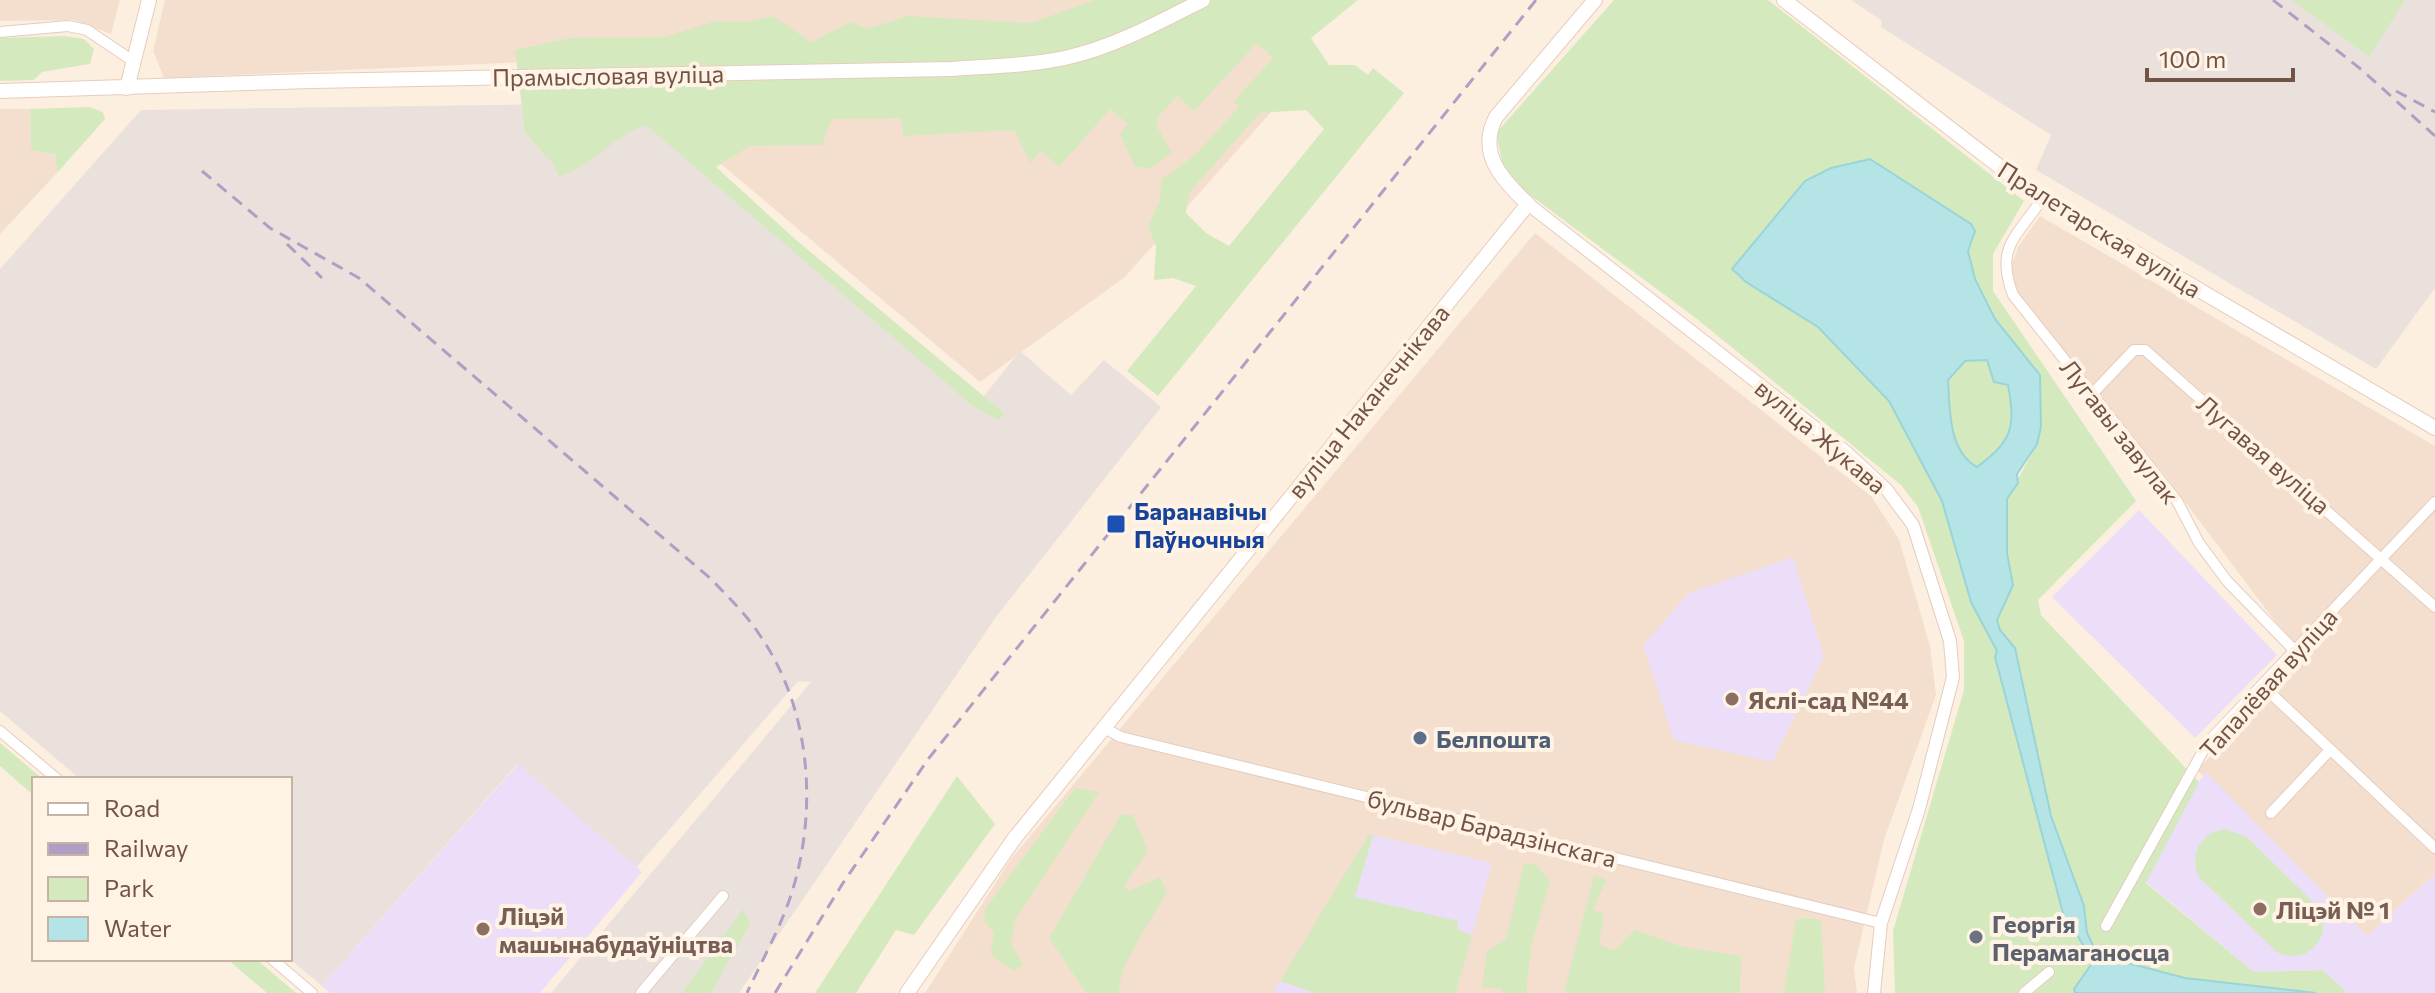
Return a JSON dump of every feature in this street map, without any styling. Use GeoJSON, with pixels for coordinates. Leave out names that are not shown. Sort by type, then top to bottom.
{"type":"FeatureCollection","features":[{"type":"Feature","properties":{"kind":"main road"},"geometry":{"type":"LineString","coordinates":[[127,88],[149,0]]}},
{"type":"Feature","properties":{"kind":"main road","name":"Прамысловая вуліца"},"geometry":{"type":"LineString","coordinates":[[0,91],[1003,65],[1063,58],[1100,48],[1137,34],[1203,0]]}},
{"type":"Feature","properties":{"kind":"main road"},"geometry":{"type":"LineString","coordinates":[[1528,204],[1495,168],[1488,146],[1489,131],[1496,117],[1595,0]]}},
{"type":"Feature","properties":{"kind":"main road","name":"Пралетарская вуліца"},"geometry":{"type":"LineString","coordinates":[[1784,0],[2042,199],[2435,428]]}},
{"type":"Feature","properties":{"kind":"main road","name":"вуліца Наканечнікава"},"geometry":{"type":"LineString","coordinates":[[907,993],[1014,839],[1528,204]]}},
{"type":"Feature","properties":{"kind":"street"},"geometry":{"type":"LineString","coordinates":[[0,32],[68,26],[87,30],[133,61]]}},
{"type":"Feature","properties":{"kind":"street","name":"Лугавы завулак"},"geometry":{"type":"LineString","coordinates":[[2042,199],[2004,255],[2005,274],[2013,295],[2177,501],[2199,543],[2227,581],[2295,651]]}},
{"type":"Feature","properties":{"kind":"street","name":"вуліца Жукава"},"geometry":{"type":"LineString","coordinates":[[1528,204],[1845,451],[1887,490],[1913,525],[1950,641],[1953,677],[1919,809],[1881,923],[1874,993]]}},
{"type":"Feature","properties":{"kind":"street","name":"Лугавая вуліца"},"geometry":{"type":"LineString","coordinates":[[2093,393],[2134,350],[2145,350],[2435,607]]}},
{"type":"Feature","properties":{"kind":"street","name":"Тапалёвая вуліца"},"geometry":{"type":"LineString","coordinates":[[2106,926],[2208,742],[2435,502]]}},
{"type":"Feature","properties":{"kind":"street"},"geometry":{"type":"LineString","coordinates":[[2263,686],[2435,848]]}},
{"type":"Feature","properties":{"kind":"street","name":"бульвар Барадзінскага"},"geometry":{"type":"LineString","coordinates":[[1106,729],[1121,737],[1881,923]]}},
{"type":"Feature","properties":{"kind":"street"},"geometry":{"type":"LineString","coordinates":[[0,731],[55,777]]}},
{"type":"Feature","properties":{"kind":"street"},"geometry":{"type":"LineString","coordinates":[[2271,813],[2330,750]]}},
{"type":"Feature","properties":{"kind":"street"},"geometry":{"type":"LineString","coordinates":[[641,993],[723,896]]}},
{"type":"Feature","properties":{"kind":"street"},"geometry":{"type":"LineString","coordinates":[[274,961],[312,993]]}},
{"type":"Feature","properties":{"kind":"street"},"geometry":{"type":"LineString","coordinates":[[2024,993],[2049,972]]}},
{"type":"Feature","properties":{"kind":"shaded area"},"geometry":{"type":"Polygon","coordinates":[[[0,0],[120,0],[111,34],[74,20],[0,21],[0,0]]]}},
{"type":"Feature","properties":{"kind":"shaded area"},"geometry":{"type":"Polygon","coordinates":[[[165,0],[1266,0],[1303,76],[1125,277],[980,382],[596,59],[164,78],[153,51],[165,0]]]}},
{"type":"Feature","properties":{"kind":"shaded area"},"geometry":{"type":"Polygon","coordinates":[[[1851,0],[2435,0],[2435,288],[2376,369],[2036,170],[2051,135],[1881,27],[1882,21],[1851,0]]]}},
{"type":"Feature","properties":{"kind":"shaded area"},"geometry":{"type":"Polygon","coordinates":[[[625,103],[975,407],[1020,351],[1071,395],[1104,360],[1161,407],[996,617],[739,993],[551,993],[811,682],[798,681],[636,868],[517,764],[322,986],[292,961],[292,777],[78,777],[0,711],[0,269],[141,110],[625,103]]]}},
{"type":"Feature","properties":{"kind":"shaded area"},"geometry":{"type":"Polygon","coordinates":[[[0,109],[30,109],[31,150],[55,154],[57,173],[0,234],[0,109]]]}},
{"type":"Feature","properties":{"kind":"shaded area"},"geometry":{"type":"Polygon","coordinates":[[[2040,216],[2435,446],[2435,874],[2367,936],[2197,770],[2307,655],[2277,624],[2167,478],[2017,294],[2011,268],[2018,247],[2040,216]]]}},
{"type":"Feature","properties":{"kind":"shaded area"},"geometry":{"type":"Polygon","coordinates":[[[1535,233],[1871,496],[1899,539],[1930,646],[1936,695],[1884,840],[1854,968],[1857,993],[925,993],[1011,859],[1535,233]]]}},
{"type":"Feature","properties":{"kind":"shaded area"},"geometry":{"type":"Polygon","coordinates":[[[2139,510],[2277,655],[2195,738],[2052,597],[2139,510]]]}},
{"type":"Feature","properties":{"kind":"shaded area","name":"Яслі-сад №44"},"geometry":{"type":"Polygon","coordinates":[[[1793,557],[1824,657],[1772,762],[1674,740],[1643,645],[1689,593],[1793,557]]]}},
{"type":"Feature","properties":{"kind":"shaded area","name":"Ліцэй машынабудаўніцтва"},"geometry":{"type":"Polygon","coordinates":[[[518,764],[642,872],[540,993],[330,993],[322,986],[518,764]]]}},
{"type":"Feature","properties":{"kind":"shaded area","name":"Ліцэй № 1"},"geometry":{"type":"Polygon","coordinates":[[[2206,772],[2367,936],[2435,874],[2435,993],[2345,993],[2323,970],[2254,972],[2146,882],[2192,791],[2206,772]]]}},
{"type":"Feature","properties":{"kind":"shaded area"},"geometry":{"type":"Polygon","coordinates":[[[1369,834],[1492,863],[1456,993],[1273,993],[1369,834]]]}},
{"type":"Feature","properties":{"kind":"green space"},"geometry":{"type":"Polygon","coordinates":[[[1095,0],[1358,0],[1311,38],[1329,65],[1355,65],[1368,75],[1373,68],[1404,93],[1158,396],[1127,371],[1196,286],[1173,278],[1154,280],[1156,246],[1148,227],[1160,200],[1161,180],[1195,155],[1240,106],[1233,102],[1273,58],[1257,43],[1194,111],[1177,96],[1159,116],[1156,125],[1172,152],[1151,168],[1135,167],[1120,134],[1128,124],[1110,109],[1059,167],[1041,151],[1030,163],[1014,130],[903,136],[901,118],[832,119],[822,145],[750,146],[716,167],[795,239],[1004,413],[999,420],[974,407],[646,125],[559,177],[553,164],[525,132],[515,50],[570,38],[666,37],[715,21],[744,22],[773,16],[811,42],[851,22],[866,29],[908,16],[1030,23],[1095,0]],[[1306,110],[1260,113],[1189,193],[1186,213],[1206,233],[1229,246],[1324,129],[1306,110]]]}},
{"type":"Feature","properties":{"kind":"green space"},"geometry":{"type":"Polygon","coordinates":[[[1614,0],[1768,0],[2024,201],[1993,254],[1993,291],[2136,501],[2038,600],[2041,615],[2199,782],[2146,883],[2254,972],[2323,970],[2347,993],[2316,993],[2185,978],[2105,957],[2094,947],[2087,933],[2084,906],[2051,816],[2015,648],[2000,630],[1997,619],[2013,585],[2007,553],[2007,499],[2037,444],[2041,427],[2040,375],[1995,319],[1975,279],[1968,251],[1973,240],[1971,224],[1870,159],[1831,168],[1805,181],[1736,275],[1818,327],[1889,401],[1942,501],[1971,602],[1997,651],[1995,657],[2067,928],[2076,933],[2093,962],[2074,988],[2075,993],[1895,993],[1893,931],[1964,690],[1964,641],[1918,507],[1901,485],[1697,319],[1518,186],[1503,165],[1496,133],[1614,0]]]}},
{"type":"Feature","properties":{"kind":"green space"},"geometry":{"type":"Polygon","coordinates":[[[2292,0],[2405,0],[2369,57],[2292,0]]]}},
{"type":"Feature","properties":{"kind":"green space"},"geometry":{"type":"Polygon","coordinates":[[[64,36],[84,39],[94,49],[90,64],[42,72],[34,80],[0,81],[0,38],[64,36]]]}},
{"type":"Feature","properties":{"kind":"green space"},"geometry":{"type":"Polygon","coordinates":[[[89,107],[103,112],[105,119],[57,173],[55,154],[31,150],[30,109],[89,107]]]}},
{"type":"Feature","properties":{"kind":"green space"},"geometry":{"type":"Polygon","coordinates":[[[1987,360],[2008,385],[2012,406],[2010,437],[2004,447],[1977,467],[1961,451],[1952,429],[1948,380],[1965,361],[1987,360]]]}},
{"type":"Feature","properties":{"kind":"green space"},"geometry":{"type":"Polygon","coordinates":[[[0,743],[41,777],[32,777],[32,794],[0,766],[0,743]]]}},
{"type":"Feature","properties":{"kind":"green space"},"geometry":{"type":"Polygon","coordinates":[[[957,776],[995,824],[914,935],[896,930],[856,993],[815,993],[957,776]]]}},
{"type":"Feature","properties":{"kind":"green space"},"geometry":{"type":"Polygon","coordinates":[[[1075,788],[1099,792],[1015,920],[1011,944],[1023,964],[1015,971],[993,957],[991,946],[994,933],[984,921],[985,909],[1075,788]]]}},
{"type":"Feature","properties":{"kind":"green space"},"geometry":{"type":"Polygon","coordinates":[[[1121,814],[1133,815],[1148,851],[1124,886],[1129,891],[1160,877],[1167,892],[1129,958],[1120,993],[1086,993],[1049,938],[1121,814]]]}},
{"type":"Feature","properties":{"kind":"green space"},"geometry":{"type":"Polygon","coordinates":[[[2225,829],[2247,837],[2314,903],[2323,917],[2323,933],[2311,950],[2292,956],[2278,953],[2199,877],[2195,860],[2199,846],[2209,835],[2225,829]]]}},
{"type":"Feature","properties":{"kind":"green space"},"geometry":{"type":"Polygon","coordinates":[[[1369,834],[1373,835],[1355,897],[1458,921],[1458,930],[1472,935],[1456,993],[1315,993],[1280,981],[1369,834]]]}},
{"type":"Feature","properties":{"kind":"green space"},"geometry":{"type":"Polygon","coordinates":[[[1524,864],[1535,864],[1550,881],[1532,943],[1526,993],[1501,993],[1502,989],[1482,987],[1487,951],[1506,939],[1524,864]]]}},
{"type":"Feature","properties":{"kind":"green space"},"geometry":{"type":"Polygon","coordinates":[[[1594,875],[1606,880],[1593,910],[1604,914],[1599,944],[1614,951],[1635,930],[1683,947],[1741,956],[1740,993],[1564,993],[1594,875]]]}},
{"type":"Feature","properties":{"kind":"green space"},"geometry":{"type":"Polygon","coordinates":[[[743,909],[750,924],[711,993],[682,993],[743,909]]]}},
{"type":"Feature","properties":{"kind":"green space"},"geometry":{"type":"Polygon","coordinates":[[[1796,919],[1821,921],[1825,993],[1784,993],[1796,919]]]}},
{"type":"Feature","properties":{"kind":"green space"},"geometry":{"type":"Polygon","coordinates":[[[229,961],[258,961],[296,993],[267,993],[229,961]]]}},
{"type":"Feature","properties":{"kind":"water"},"geometry":{"type":"Polygon","coordinates":[[[1870,159],[1971,224],[1975,231],[1968,251],[1975,279],[1995,319],[2040,375],[2041,427],[2037,444],[2017,474],[2018,483],[2007,499],[2007,553],[2013,585],[1997,620],[2000,630],[2015,648],[2051,816],[2084,906],[2087,933],[2094,947],[2105,957],[2185,978],[2316,993],[2075,993],[2074,989],[2093,962],[2076,933],[2067,928],[1995,657],[1997,651],[1971,602],[1942,501],[1889,401],[1818,327],[1746,282],[1732,269],[1805,181],[1831,168],[1870,159]],[[1987,360],[1965,361],[1948,380],[1950,416],[1956,440],[1968,460],[1977,467],[1998,449],[2011,423],[2008,385],[1994,382],[1987,360]]]}},
{"type":"Feature","properties":{"kind":"railway"},"geometry":{"type":"LineString","coordinates":[[775,993],[843,883],[929,758],[1536,0]]}},
{"type":"Feature","properties":{"kind":"railway"},"geometry":{"type":"LineString","coordinates":[[2273,0],[2362,70],[2435,136]]}},
{"type":"Feature","properties":{"kind":"railway"},"geometry":{"type":"LineString","coordinates":[[2396,91],[2435,112]]}},
{"type":"Feature","properties":{"kind":"railway"},"geometry":{"type":"LineString","coordinates":[[202,171],[270,228],[359,278],[711,579],[759,634],[790,694],[805,760],[807,793],[805,827],[792,892],[747,993]]}},
{"type":"Feature","properties":{"kind":"railway"},"geometry":{"type":"LineString","coordinates":[[287,244],[322,278]]}},
{"type":"Feature","properties":{"kind":"place","name":"Баранавічы Паўночныя"},"geometry":{"type":"Point","coordinates":[1116,524]}},
{"type":"Feature","properties":{"kind":"place","name":"Яслі-сад №44"},"geometry":{"type":"Point","coordinates":[1732,699]}},
{"type":"Feature","properties":{"kind":"place","name":"Белпошта"},"geometry":{"type":"Point","coordinates":[1420,738]}},
{"type":"Feature","properties":{"kind":"place","name":"Ліцэй № 1"},"geometry":{"type":"Point","coordinates":[2260,909]}},
{"type":"Feature","properties":{"kind":"place","name":"Ліцэй машынабудаўніцтва"},"geometry":{"type":"Point","coordinates":[483,929]}},
{"type":"Feature","properties":{"kind":"place","name":"Георгія Перамаганосца"},"geometry":{"type":"Point","coordinates":[1976,937]}}]}
